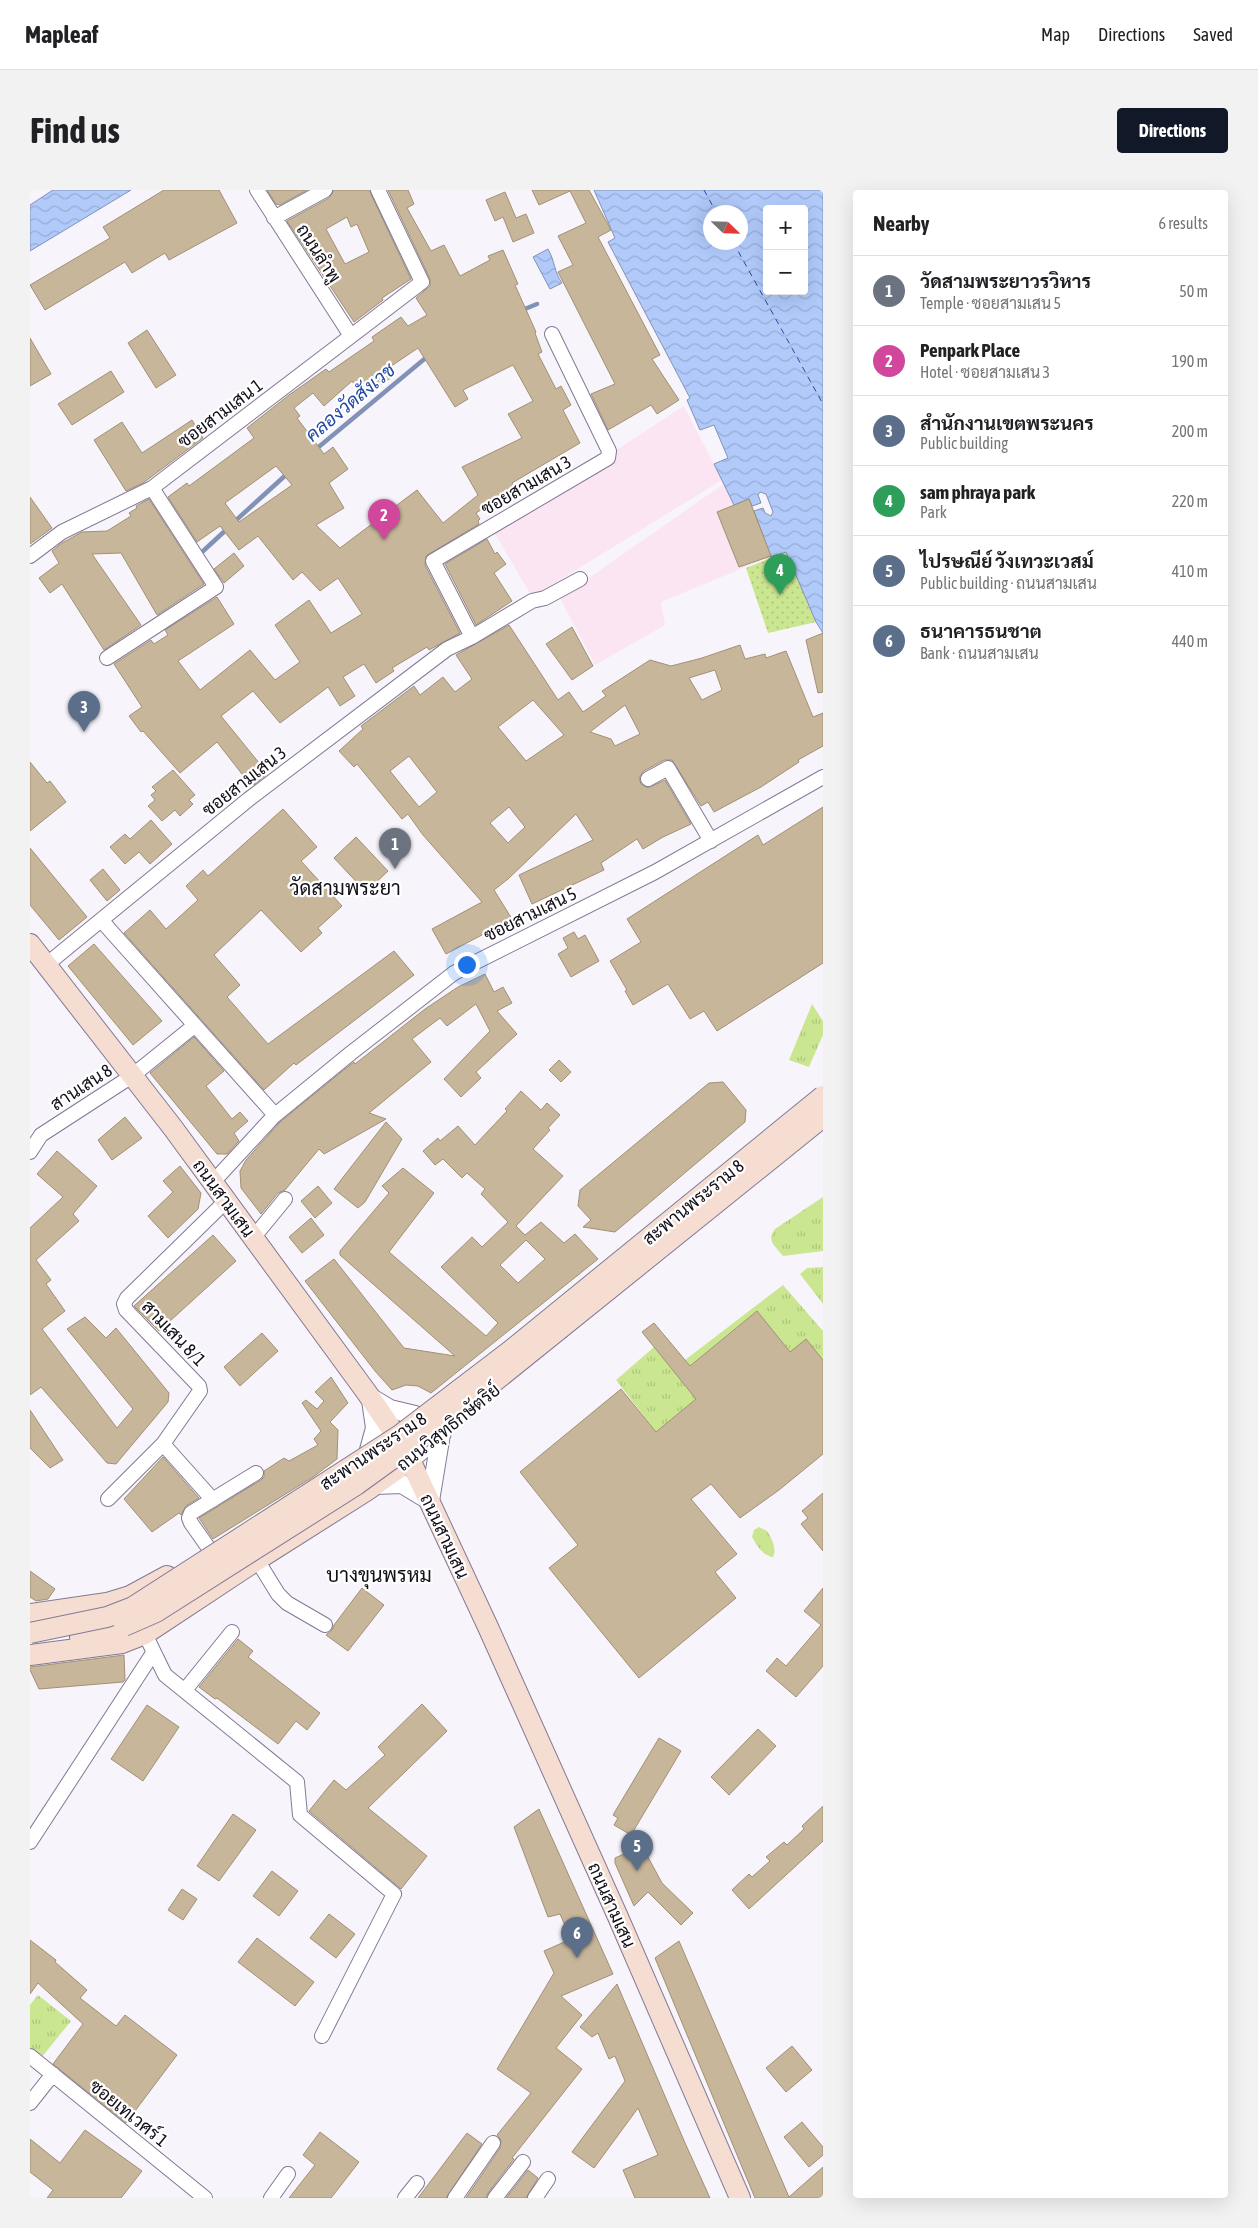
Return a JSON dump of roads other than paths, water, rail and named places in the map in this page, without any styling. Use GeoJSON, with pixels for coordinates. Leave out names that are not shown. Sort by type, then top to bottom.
{"type":"FeatureCollection","features":[{"type":"Feature","properties":{"kind":"main road","name":"ถนนสามเสน"},"geometry":{"type":"LineString","coordinates":[[30,944],[227,1200],[370,1397],[394,1432],[410,1460],[618,1917],[740,2198]]}},
{"type":"Feature","properties":{"kind":"main road","name":"สะพานพระราม 8"},"geometry":{"type":"LineString","coordinates":[[30,1633],[107,1617],[133,1606],[400,1435],[510,1351],[823,1096]]}},
{"type":"Feature","properties":{"kind":"main road","name":"สะพานพระราม 8"},"geometry":{"type":"LineString","coordinates":[[30,1643],[89,1636],[124,1626],[156,1612],[356,1486],[454,1414],[823,1117]]}},
{"type":"Feature","properties":{"kind":"main road","name":"ถนนวิสุทธิกษัตริย์"},"geometry":{"type":"LineString","coordinates":[[33,1612],[107,1604],[130,1596],[172,1574],[394,1432]]}},
{"type":"Feature","properties":{"kind":"main road"},"geometry":{"type":"LineString","coordinates":[[363,1453],[366,1459],[373,1465],[376,1474],[373,1487]]}},
{"type":"Feature","properties":{"kind":"main road","name":"ถนนวิสุทธิกษัตริย์"},"geometry":{"type":"LineString","coordinates":[[30,1655],[122,1643],[145,1634],[256,1560],[373,1487],[410,1460]]}},
{"type":"Feature","properties":{"kind":"street","name":"ถนนลำพู"},"geometry":{"type":"LineString","coordinates":[[257,190],[351,336]]}},
{"type":"Feature","properties":{"kind":"street"},"geometry":{"type":"LineString","coordinates":[[274,218],[325,190]]}},
{"type":"Feature","properties":{"kind":"street","name":"ซอยสามเสน 1"},"geometry":{"type":"LineString","coordinates":[[30,556],[62,532],[152,488],[422,282],[378,190]]}},
{"type":"Feature","properties":{"kind":"street","name":"ซอยสามเสน 3"},"geometry":{"type":"LineString","coordinates":[[472,638],[433,561],[608,458],[609,452],[552,334]]}},
{"type":"Feature","properties":{"kind":"street"},"geometry":{"type":"LineString","coordinates":[[107,658],[216,588],[152,488]]}},
{"type":"Feature","properties":{"kind":"street","name":"ซอยสามเสน 3"},"geometry":{"type":"LineString","coordinates":[[46,965],[249,799],[447,649],[472,638],[532,601],[544,598],[580,579]]}},
{"type":"Feature","properties":{"kind":"street"},"geometry":{"type":"LineString","coordinates":[[648,779],[668,768],[711,840]]}},
{"type":"Feature","properties":{"kind":"street","name":"ซอยสามเสน 5"},"geometry":{"type":"LineString","coordinates":[[213,1182],[275,1115],[454,973],[655,872],[823,777]]}},
{"type":"Feature","properties":{"kind":"street"},"geometry":{"type":"LineString","coordinates":[[101,920],[275,1115]]}},
{"type":"Feature","properties":{"kind":"street","name":"สานเสน 8"},"geometry":{"type":"LineString","coordinates":[[30,1152],[41,1135],[132,1076],[194,1026]]}},
{"type":"Feature","properties":{"kind":"street","name":"ถนนวิสุทธิกษัตริย์"},"geometry":{"type":"LineString","coordinates":[[394,1432],[823,1090]]}},
{"type":"Feature","properties":{"kind":"street","name":"ถนนวิสุทธิกษัตริย์"},"geometry":{"type":"LineString","coordinates":[[410,1460],[823,1121]]}},
{"type":"Feature","properties":{"kind":"street"},"geometry":{"type":"LineString","coordinates":[[767,1135],[779,1141],[782,1155]]}},
{"type":"Feature","properties":{"kind":"street"},"geometry":{"type":"LineString","coordinates":[[253,1238],[285,1199]]}},
{"type":"Feature","properties":{"kind":"street","name":"สามเสน 8/1"},"geometry":{"type":"LineString","coordinates":[[108,1500],[163,1444],[197,1398],[200,1391],[200,1386],[126,1310],[124,1304],[126,1298],[227,1200]]}},
{"type":"Feature","properties":{"kind":"street"},"geometry":{"type":"LineString","coordinates":[[370,1397],[390,1409],[415,1415]]}},
{"type":"Feature","properties":{"kind":"street"},"geometry":{"type":"LineString","coordinates":[[363,1453],[375,1428],[370,1397]]}},
{"type":"Feature","properties":{"kind":"street"},"geometry":{"type":"LineString","coordinates":[[373,1487],[402,1484],[430,1501],[441,1434]]}},
{"type":"Feature","properties":{"kind":"street"},"geometry":{"type":"LineString","coordinates":[[163,1444],[213,1500]]}},
{"type":"Feature","properties":{"kind":"street"},"geometry":{"type":"LineString","coordinates":[[210,1550],[189,1518],[191,1513],[256,1473]]}},
{"type":"Feature","properties":{"kind":"street"},"geometry":{"type":"LineString","coordinates":[[256,1560],[286,1603],[325,1626]]}},
{"type":"Feature","properties":{"kind":"street"},"geometry":{"type":"LineString","coordinates":[[185,1690],[232,1632]]}},
{"type":"Feature","properties":{"kind":"street"},"geometry":{"type":"LineString","coordinates":[[145,1634],[153,1653],[166,1675],[297,1782],[300,1815],[394,1894],[322,2036]]}},
{"type":"Feature","properties":{"kind":"street"},"geometry":{"type":"LineString","coordinates":[[30,1842],[153,1653]]}},
{"type":"Feature","properties":{"kind":"street","name":"ซอยเทเวศร์ 1"},"geometry":{"type":"LineString","coordinates":[[30,2056],[205,2198]]}},
{"type":"Feature","properties":{"kind":"street"},"geometry":{"type":"LineString","coordinates":[[30,2103],[53,2074]]}},
{"type":"Feature","properties":{"kind":"street"},"geometry":{"type":"LineString","coordinates":[[455,2198],[493,2143]]}},
{"type":"Feature","properties":{"kind":"street"},"geometry":{"type":"LineString","coordinates":[[495,2198],[522,2162]]}},
{"type":"Feature","properties":{"kind":"street"},"geometry":{"type":"LineString","coordinates":[[271,2198],[288,2174]]}},
{"type":"Feature","properties":{"kind":"street"},"geometry":{"type":"LineString","coordinates":[[535,2198],[548,2179]]}},
{"type":"Feature","properties":{"kind":"street"},"geometry":{"type":"LineString","coordinates":[[405,2198],[417,2183]]}},
{"type":"Feature","properties":{"kind":"water"},"geometry":{"type":"Polygon","coordinates":[[[53,190],[131,190],[30,251],[30,205],[53,190]]]}},
{"type":"Feature","properties":{"kind":"water"},"geometry":{"type":"Polygon","coordinates":[[[594,190],[823,190],[823,633],[816,622],[786,552],[771,557],[754,511],[763,508],[765,513],[771,516],[773,512],[766,494],[760,492],[758,495],[761,503],[752,506],[749,499],[734,505],[714,464],[728,458],[714,425],[700,430],[687,400],[690,398],[608,242],[615,238],[594,190]]]}},
{"type":"Feature","properties":{"kind":"water"},"geometry":{"type":"Polygon","coordinates":[[[548,249],[557,275],[562,283],[550,289],[533,257],[548,249]]]}},
{"type":"Feature","properties":{"kind":"waterway","name":"คลองวัดสังเวช"},"geometry":{"type":"LineString","coordinates":[[520,311],[537,304]]}},
{"type":"Feature","properties":{"kind":"waterway","name":"คลองวัดสังเวช"},"geometry":{"type":"LineString","coordinates":[[315,450],[428,356]]}},
{"type":"Feature","properties":{"kind":"waterway","name":"คลองวัดสังเวช"},"geometry":{"type":"LineString","coordinates":[[233,523],[288,473]]}},
{"type":"Feature","properties":{"kind":"waterway","name":"คลองวัดสังเวช"},"geometry":{"type":"LineString","coordinates":[[201,553],[227,529]]}},
{"type":"Feature","properties":{"kind":"place","name":"Penpark Place"},"geometry":{"type":"Point","coordinates":[384,540]}},
{"type":"Feature","properties":{"kind":"place","name":"sam phraya park"},"geometry":{"type":"Point","coordinates":[780,595]}},
{"type":"Feature","properties":{"kind":"place","name":"สำนักงานเขตพระนคร"},"geometry":{"type":"Point","coordinates":[84,732]}},
{"type":"Feature","properties":{"kind":"place","name":"วัดสามพระยาวรวิหาร"},"geometry":{"type":"Point","coordinates":[395,869]}},
{"type":"Feature","properties":{"kind":"place","name":"ไปรษณีย์ วังเทวะเวสม์"},"geometry":{"type":"Point","coordinates":[637,1871]}},
{"type":"Feature","properties":{"kind":"place","name":"ธนาคารธนชาต"},"geometry":{"type":"Point","coordinates":[577,1958]}},
{"type":"Feature","properties":{"kind":"district","name":"วัดสามพระยา"},"geometry":{"type":"Point","coordinates":[345,887]}},
{"type":"Feature","properties":{"kind":"district","name":"บางขุนพรหม"},"geometry":{"type":"Point","coordinates":[379,1574]}}]}
